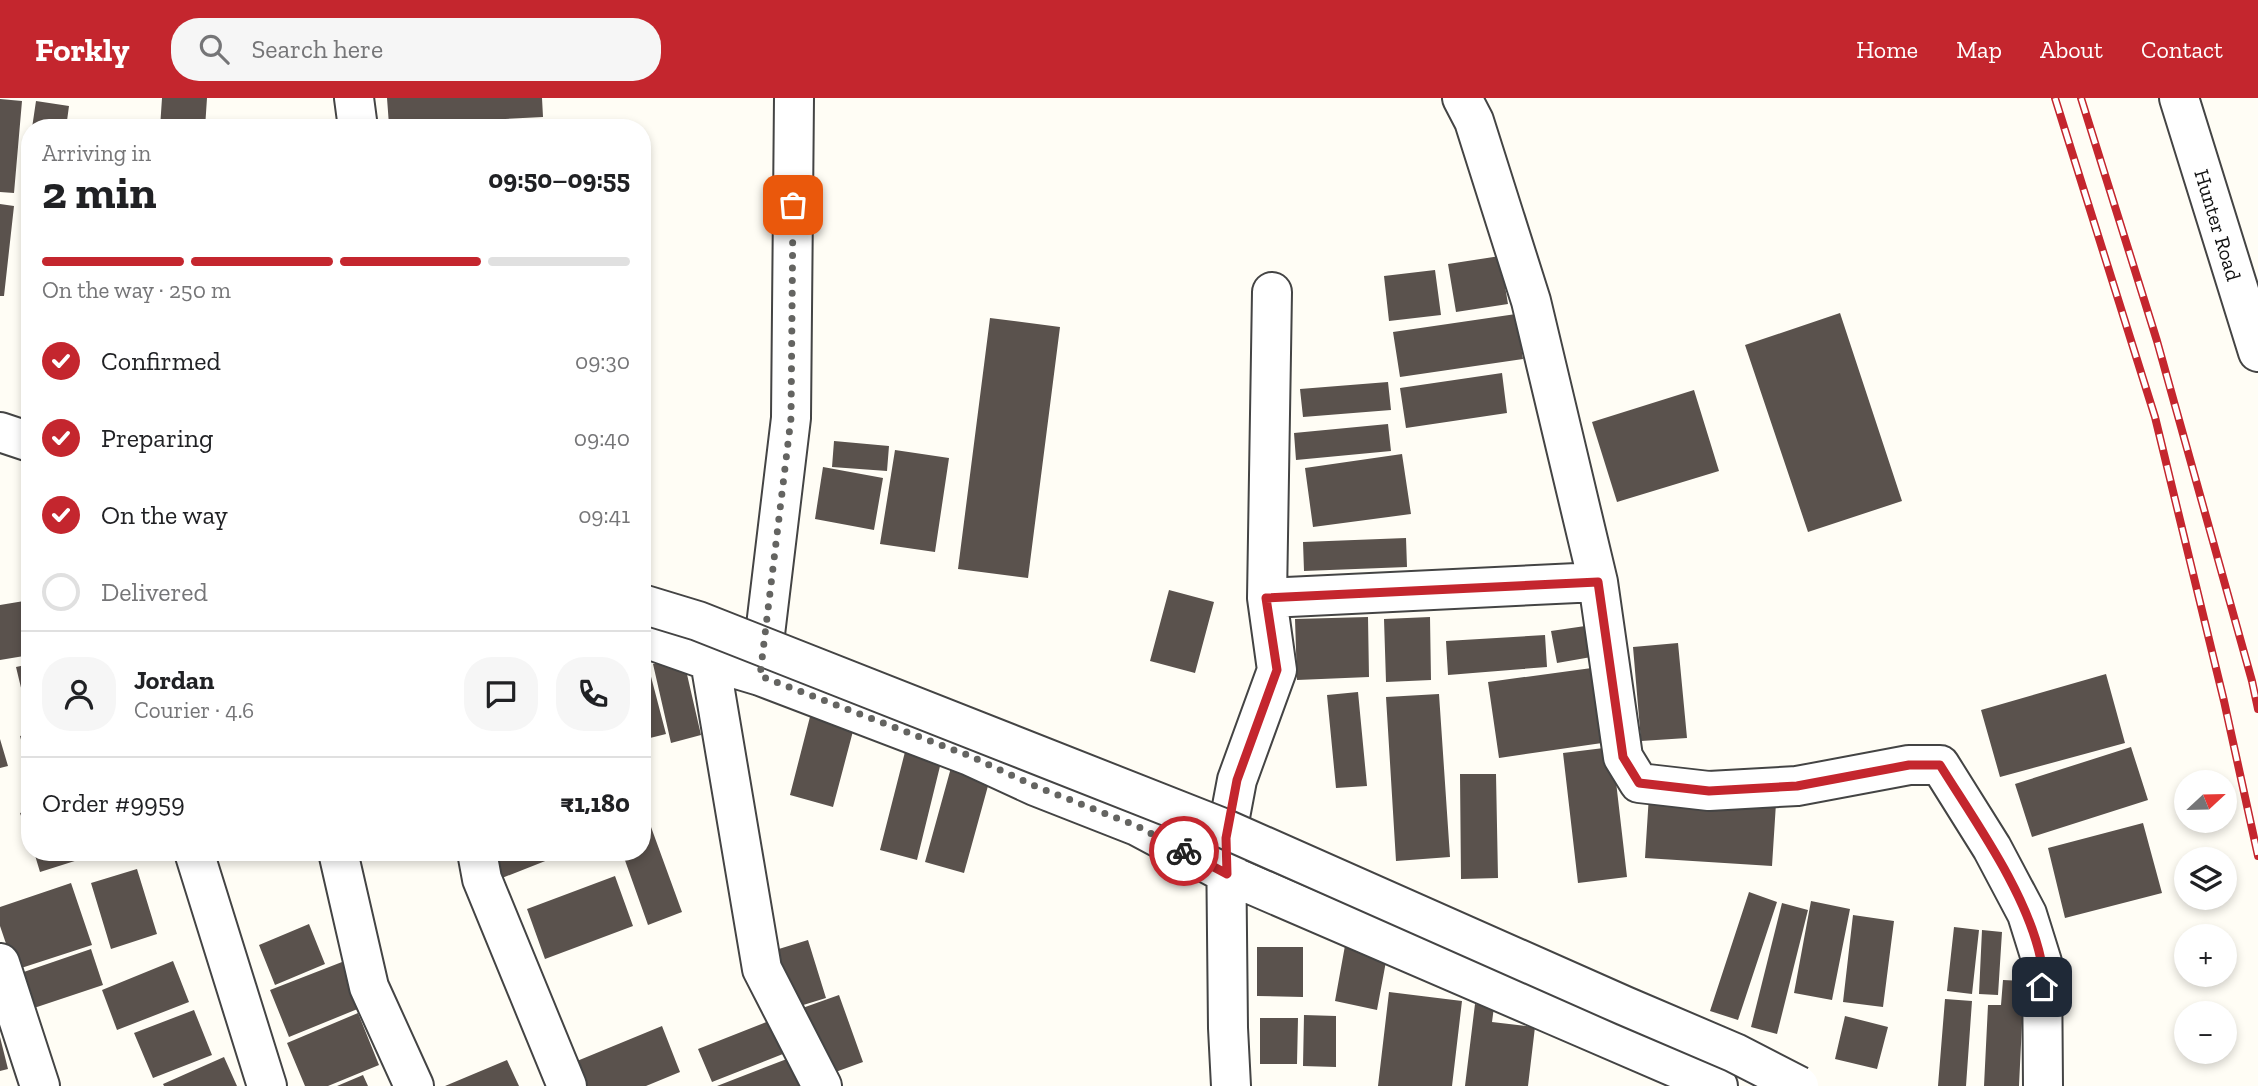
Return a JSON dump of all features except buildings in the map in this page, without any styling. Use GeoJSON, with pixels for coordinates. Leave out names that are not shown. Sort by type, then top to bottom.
{"type":"FeatureCollection","features":[{"type":"Feature","properties":{"kind":"street"},"geometry":{"type":"LineString","coordinates":[[354,98],[357,119]]}},
{"type":"Feature","properties":{"kind":"street"},"geometry":{"type":"LineString","coordinates":[[760,676],[791,418],[794,98]]}},
{"type":"Feature","properties":{"kind":"street"},"geometry":{"type":"LineString","coordinates":[[1462,98],[1474,121],[1531,301],[1598,582],[1623,757],[1639,783],[1709,791],[1797,786],[1909,765],[1940,765],[1992,848],[2027,914],[2042,962],[2043,1086]]}},
{"type":"Feature","properties":{"kind":"street","name":"Hunter Road"},"geometry":{"type":"LineString","coordinates":[[2179,98],[2258,352]]}},
{"type":"Feature","properties":{"kind":"street"},"geometry":{"type":"LineString","coordinates":[[1231,1086],[1226,838],[1237,780],[1277,670],[1266,598],[1272,292]]}},
{"type":"Feature","properties":{"kind":"street"},"geometry":{"type":"LineString","coordinates":[[0,411],[21,417]]}},
{"type":"Feature","properties":{"kind":"street"},"geometry":{"type":"LineString","coordinates":[[0,432],[21,439]]}},
{"type":"Feature","properties":{"kind":"street"},"geometry":{"type":"LineString","coordinates":[[1266,598],[1598,582]]}},
{"type":"Feature","properties":{"kind":"street"},"geometry":{"type":"LineString","coordinates":[[651,607],[698,621],[1223,828],[1735,1053],[1799,1086]]}},
{"type":"Feature","properties":{"kind":"street"},"geometry":{"type":"LineString","coordinates":[[651,640],[760,676],[970,756],[1035,786],[1137,826],[1227,874],[1718,1086]]}},
{"type":"Feature","properties":{"kind":"street"},"geometry":{"type":"LineString","coordinates":[[710,661],[762,969],[822,1086]]}},
{"type":"Feature","properties":{"kind":"street"},"geometry":{"type":"LineString","coordinates":[[197,861],[267,1086]]}},
{"type":"Feature","properties":{"kind":"street"},"geometry":{"type":"LineString","coordinates":[[340,861],[369,987],[414,1086]]}},
{"type":"Feature","properties":{"kind":"street"},"geometry":{"type":"LineString","coordinates":[[479,861],[482,879],[567,1086]]}},
{"type":"Feature","properties":{"kind":"street"},"geometry":{"type":"LineString","coordinates":[[0,963],[40,1086]]}},
{"type":"Feature","properties":{"kind":"railway"},"geometry":{"type":"LineString","coordinates":[[2055,98],[2155,417],[2224,701],[2258,856]]}},
{"type":"Feature","properties":{"kind":"railway"},"geometry":{"type":"LineString","coordinates":[[2081,98],[2157,341],[2258,709]]}},
{"type":"Feature","properties":{"kind":"way so far"},"geometry":{"type":"LineString","coordinates":[[793,205],[791,418],[760,676],[970,756],[1035,786],[1137,826],[1184,851]]}},
{"type":"Feature","properties":{"kind":"route"},"geometry":{"type":"LineString","coordinates":[[1184,851],[1227,874],[1226,838],[1237,780],[1277,670],[1266,598],[1598,582],[1623,757],[1639,783],[1709,791],[1797,786],[1909,765],[1940,765],[1992,848],[2027,914],[2042,962],[2042,987]]}}]}
